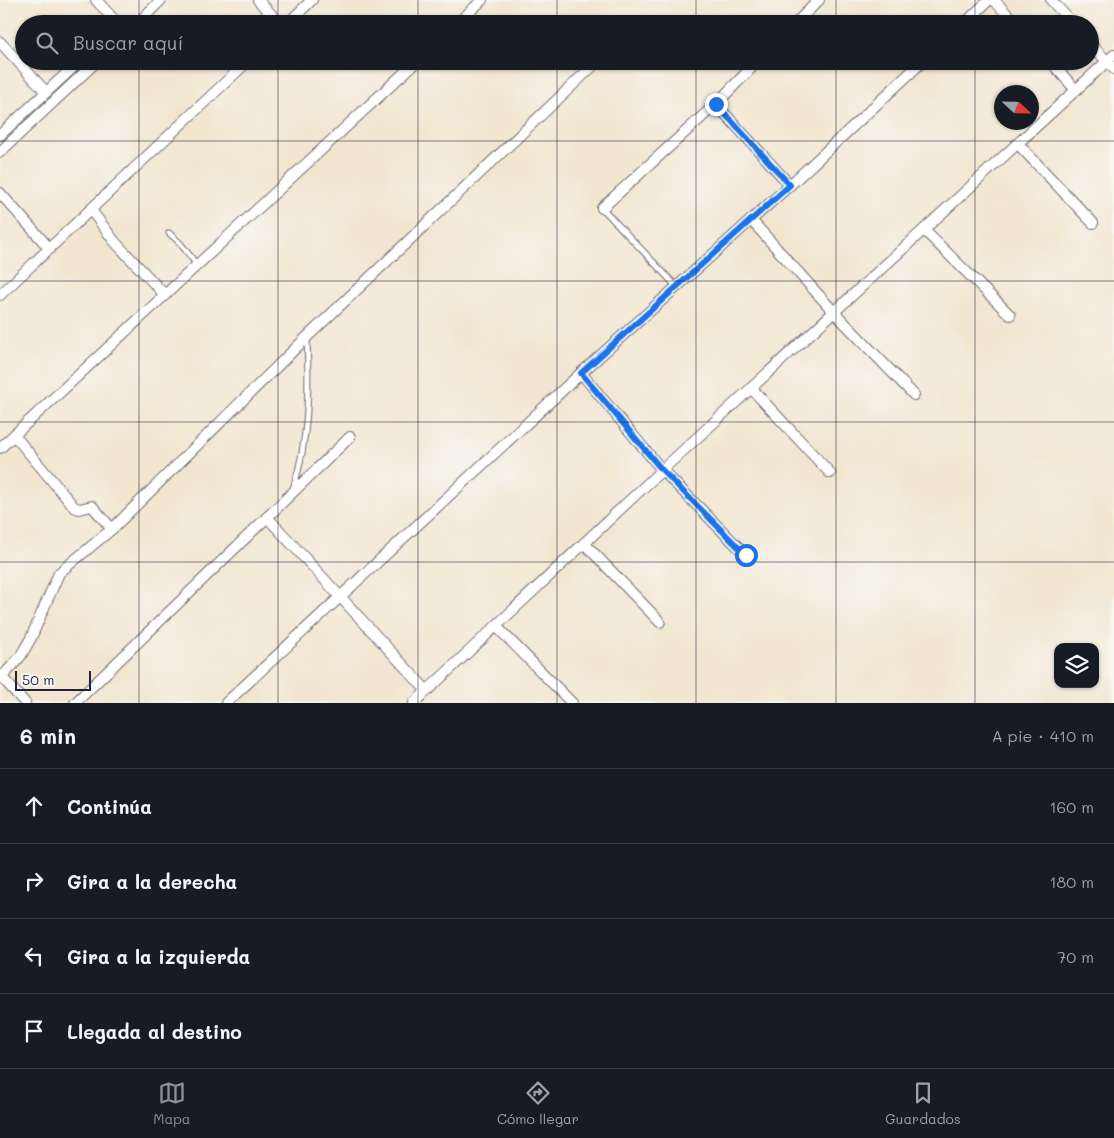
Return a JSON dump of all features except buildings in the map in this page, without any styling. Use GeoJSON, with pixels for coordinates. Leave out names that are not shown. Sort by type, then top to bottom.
{"type":"FeatureCollection","features":[{"type":"Feature","properties":{"kind":"street"},"geometry":{"type":"LineString","coordinates":[[96,0],[110,15]]}},
{"type":"Feature","properties":{"kind":"street"},"geometry":{"type":"LineString","coordinates":[[146,15],[161,0]]}},
{"type":"Feature","properties":{"kind":"street"},"geometry":{"type":"LineString","coordinates":[[258,0],[272,15]]}},
{"type":"Feature","properties":{"kind":"street"},"geometry":{"type":"LineString","coordinates":[[297,15],[312,0]]}},
{"type":"Feature","properties":{"kind":"street"},"geometry":{"type":"LineString","coordinates":[[466,15],[482,0]]}},
{"type":"Feature","properties":{"kind":"street"},"geometry":{"type":"LineString","coordinates":[[804,15],[819,0]]}},
{"type":"Feature","properties":{"kind":"street"},"geometry":{"type":"LineString","coordinates":[[974,15],[990,0]]}},
{"type":"Feature","properties":{"kind":"street"},"geometry":{"type":"LineString","coordinates":[[994,0],[1008,15]]}},
{"type":"Feature","properties":{"kind":"street"},"geometry":{"type":"LineString","coordinates":[[1051,0],[1065,15]]}},
{"type":"Feature","properties":{"kind":"street"},"geometry":{"type":"LineString","coordinates":[[0,42],[15,58]]}},
{"type":"Feature","properties":{"kind":"street"},"geometry":{"type":"LineString","coordinates":[[414,703],[751,388],[1076,90],[1112,62],[1099,51]]}},
{"type":"Feature","properties":{"kind":"street"},"geometry":{"type":"LineString","coordinates":[[26,70],[46,92]]}},
{"type":"Feature","properties":{"kind":"street"},"geometry":{"type":"LineString","coordinates":[[0,135],[70,70]]}},
{"type":"Feature","properties":{"kind":"street"},"geometry":{"type":"LineString","coordinates":[[0,152],[87,70]]}},
{"type":"Feature","properties":{"kind":"street"},"geometry":{"type":"LineString","coordinates":[[0,295],[239,70]]}},
{"type":"Feature","properties":{"kind":"street"},"geometry":{"type":"LineString","coordinates":[[112,529],[92,506],[79,509],[74,507],[5,440],[197,266],[407,70]]}},
{"type":"Feature","properties":{"kind":"street"},"geometry":{"type":"LineString","coordinates":[[25,703],[1,676],[20,656],[31,638],[59,573],[112,529],[307,337],[589,70]]}},
{"type":"Feature","properties":{"kind":"street"},"geometry":{"type":"LineString","coordinates":[[602,208],[716,104],[749,70]]}},
{"type":"Feature","properties":{"kind":"street"},"geometry":{"type":"LineString","coordinates":[[226,703],[581,373],[914,70]]}},
{"type":"Feature","properties":{"kind":"street"},"geometry":{"type":"LineString","coordinates":[[1058,70],[1076,90]]}},
{"type":"Feature","properties":{"kind":"street"},"geometry":{"type":"LineString","coordinates":[[716,104],[790,185]]}},
{"type":"Feature","properties":{"kind":"street"},"geometry":{"type":"LineString","coordinates":[[1018,144],[1093,223]]}},
{"type":"Feature","properties":{"kind":"street"},"geometry":{"type":"LineString","coordinates":[[0,192],[50,249]]}},
{"type":"Feature","properties":{"kind":"street"},"geometry":{"type":"LineString","coordinates":[[91,210],[116,242],[165,295]]}},
{"type":"Feature","properties":{"kind":"street"},"geometry":{"type":"LineString","coordinates":[[751,220],[834,312],[914,395]]}},
{"type":"Feature","properties":{"kind":"street"},"geometry":{"type":"LineString","coordinates":[[924,230],[1010,316]]}},
{"type":"Feature","properties":{"kind":"street"},"geometry":{"type":"LineString","coordinates":[[581,373],[662,470],[746,555]]}},
{"type":"Feature","properties":{"kind":"street"},"geometry":{"type":"LineString","coordinates":[[751,388],[830,473]]}},
{"type":"Feature","properties":{"kind":"street"},"geometry":{"type":"LineString","coordinates":[[75,703],[350,437]]}},
{"type":"Feature","properties":{"kind":"street"},"geometry":{"type":"LineString","coordinates":[[267,517],[427,691]]}},
{"type":"Feature","properties":{"kind":"street"},"geometry":{"type":"LineString","coordinates":[[584,543],[660,622]]}},
{"type":"Feature","properties":{"kind":"street"},"geometry":{"type":"LineString","coordinates":[[496,626],[572,703]]}},
{"type":"Feature","properties":{"kind":"lane"},"geometry":{"type":"LineString","coordinates":[[602,208],[677,287]]}},
{"type":"Feature","properties":{"kind":"lane"},"geometry":{"type":"LineString","coordinates":[[169,233],[180,243],[197,266]]}},
{"type":"Feature","properties":{"kind":"lane"},"geometry":{"type":"LineString","coordinates":[[291,494],[300,465],[306,423],[307,337]]}},
{"type":"Feature","properties":{"kind":"route"},"geometry":{"type":"LineString","coordinates":[[716,104],[790,185],[581,373],[662,470],[746,555]]}}]}
